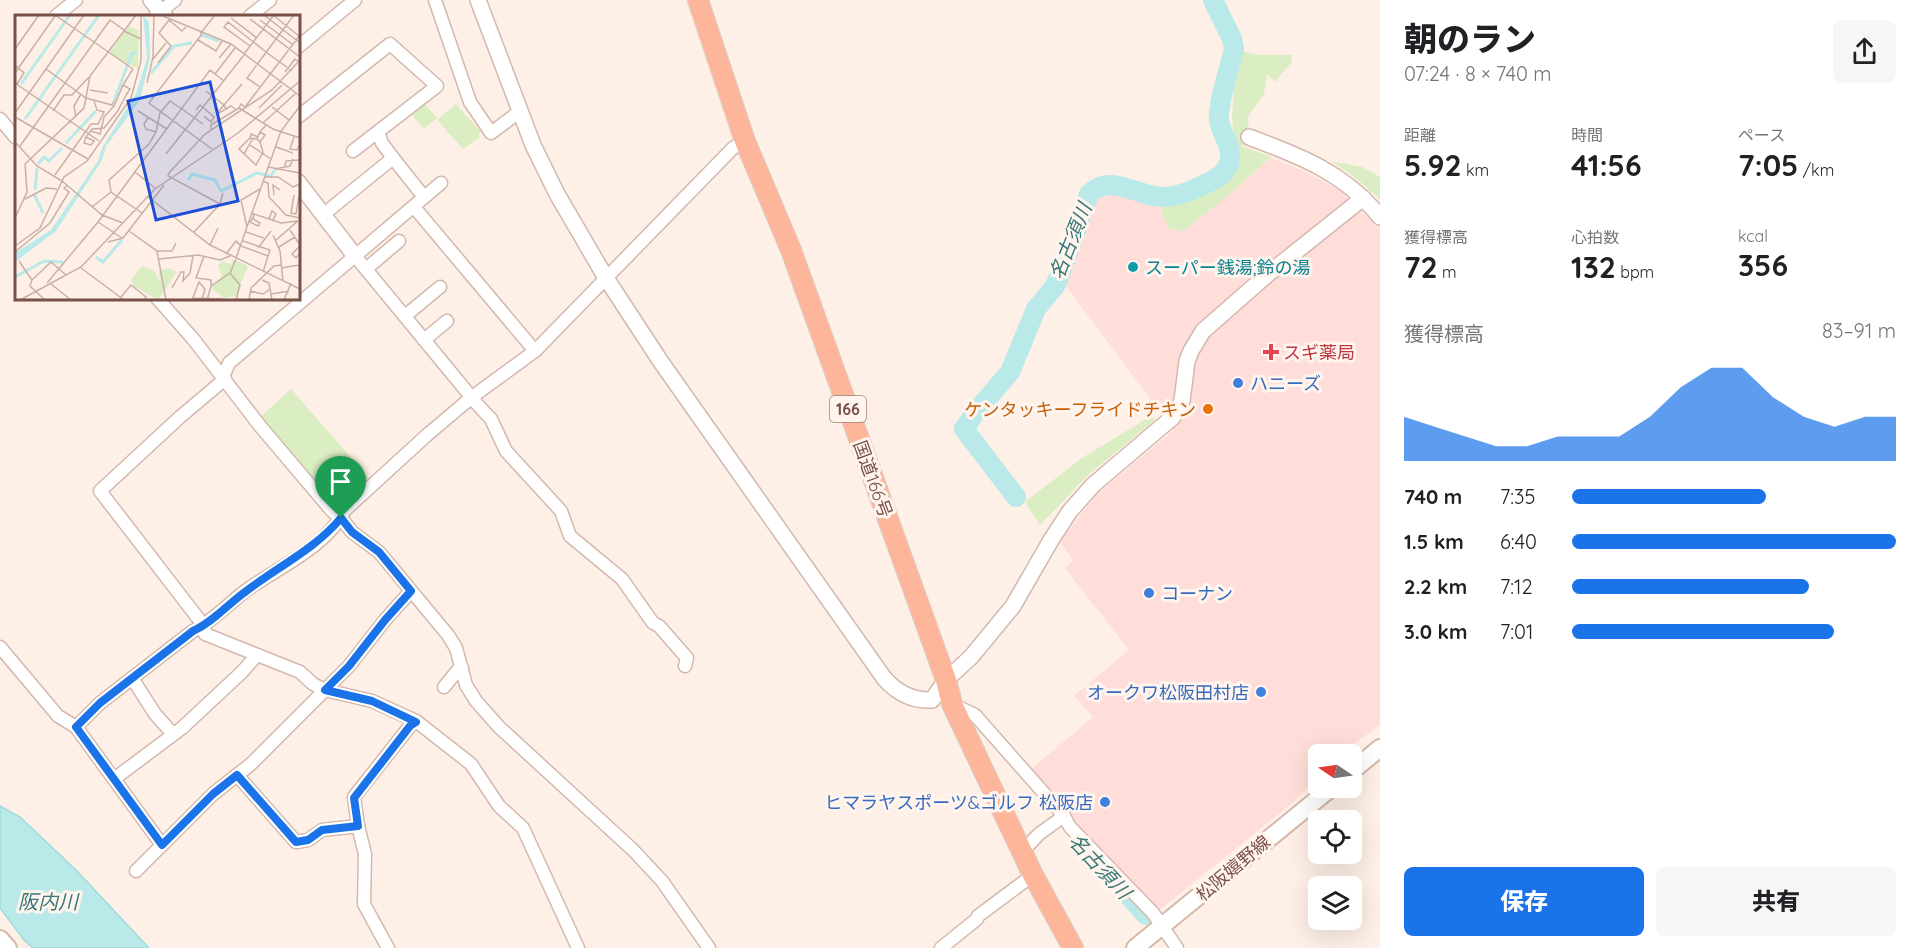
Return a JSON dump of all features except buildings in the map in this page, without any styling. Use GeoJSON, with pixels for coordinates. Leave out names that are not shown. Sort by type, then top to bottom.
{"type":"FeatureCollection","features":[{"type":"Feature","properties":{"kind":"highway","name":"国道166号"},"geometry":{"type":"LineString","coordinates":[[698,0],[745,141],[791,250],[946,680],[952,704],[1033,875],[1073,948]]}},
{"type":"Feature","properties":{"kind":"main road"},"geometry":{"type":"LineString","coordinates":[[1362,763],[1380,748]]}},
{"type":"Feature","properties":{"kind":"main road","name":"松阪嬉野線"},"geometry":{"type":"LineString","coordinates":[[1135,948],[1319,798]]}},
{"type":"Feature","properties":{"kind":"main road"},"geometry":{"type":"LineString","coordinates":[[0,939],[8,948]]}},
{"type":"Feature","properties":{"kind":"street"},"geometry":{"type":"LineString","coordinates":[[57,15],[76,0]]}},
{"type":"Feature","properties":{"kind":"street"},"geometry":{"type":"LineString","coordinates":[[158,11],[175,0]]}},
{"type":"Feature","properties":{"kind":"street"},"geometry":{"type":"LineString","coordinates":[[251,15],[270,0]]}},
{"type":"Feature","properties":{"kind":"street"},"geometry":{"type":"LineString","coordinates":[[435,0],[470,102],[490,133],[519,112]]}},
{"type":"Feature","properties":{"kind":"street"},"geometry":{"type":"LineString","coordinates":[[478,0],[519,112],[557,194],[606,278],[661,362],[884,678],[901,693],[921,700],[932,700],[946,680],[971,657],[1012,606],[1051,540],[1093,484],[1173,417],[1182,401],[1191,351],[1203,331],[1268,274],[1363,198]]}},
{"type":"Feature","properties":{"kind":"street"},"geometry":{"type":"LineString","coordinates":[[300,45],[353,1]]}},
{"type":"Feature","properties":{"kind":"street"},"geometry":{"type":"LineString","coordinates":[[300,115],[390,44],[437,86],[353,151]]}},
{"type":"Feature","properties":{"kind":"street"},"geometry":{"type":"LineString","coordinates":[[0,119],[15,137]]}},
{"type":"Feature","properties":{"kind":"street"},"geometry":{"type":"LineString","coordinates":[[378,132],[382,143],[424,197]]}},
{"type":"Feature","properties":{"kind":"street"},"geometry":{"type":"LineString","coordinates":[[1249,137],[1313,162],[1347,184],[1380,217]]}},
{"type":"Feature","properties":{"kind":"street"},"geometry":{"type":"LineString","coordinates":[[76,727],[100,703],[193,631],[204,626],[244,592],[311,547],[377,480],[472,397],[535,351],[733,148],[745,141]]}},
{"type":"Feature","properties":{"kind":"street"},"geometry":{"type":"LineString","coordinates":[[324,214],[393,158]]}},
{"type":"Feature","properties":{"kind":"street"},"geometry":{"type":"LineString","coordinates":[[441,183],[230,363],[224,378],[100,491],[204,626],[206,634],[300,672],[313,684],[325,690],[372,701],[416,722],[471,764],[499,806],[523,828],[578,948]]}},
{"type":"Feature","properties":{"kind":"street"},"geometry":{"type":"LineString","coordinates":[[300,184],[355,256],[491,419],[506,451],[561,512],[570,536],[622,579],[653,622],[687,658],[685,666]]}},
{"type":"Feature","properties":{"kind":"street"},"geometry":{"type":"LineString","coordinates":[[414,207],[535,351]]}},
{"type":"Feature","properties":{"kind":"street"},"geometry":{"type":"LineString","coordinates":[[366,269],[399,241]]}},
{"type":"Feature","properties":{"kind":"street"},"geometry":{"type":"LineString","coordinates":[[405,316],[440,287]]}},
{"type":"Feature","properties":{"kind":"street"},"geometry":{"type":"LineString","coordinates":[[159,300],[332,511],[352,532],[379,552],[411,591],[456,648],[466,685],[476,701],[499,727],[663,880],[709,948]]}},
{"type":"Feature","properties":{"kind":"street"},"geometry":{"type":"LineString","coordinates":[[424,340],[447,321]]}},
{"type":"Feature","properties":{"kind":"street"},"geometry":{"type":"LineString","coordinates":[[136,871],[213,794],[251,764],[349,666],[411,591]]}},
{"type":"Feature","properties":{"kind":"street"},"geometry":{"type":"LineString","coordinates":[[0,647],[58,716],[76,727],[162,845]]}},
{"type":"Feature","properties":{"kind":"street"},"geometry":{"type":"LineString","coordinates":[[114,779],[182,728],[257,656]]}},
{"type":"Feature","properties":{"kind":"street"},"geometry":{"type":"LineString","coordinates":[[444,687],[462,668]]}},
{"type":"Feature","properties":{"kind":"street"},"geometry":{"type":"LineString","coordinates":[[132,678],[155,714],[173,734]]}},
{"type":"Feature","properties":{"kind":"street"},"geometry":{"type":"LineString","coordinates":[[952,704],[975,715],[1061,818],[1153,913],[1177,948]]}},
{"type":"Feature","properties":{"kind":"street"},"geometry":{"type":"LineString","coordinates":[[388,948],[364,904],[365,854],[354,798],[410,726],[416,722]]}},
{"type":"Feature","properties":{"kind":"street"},"geometry":{"type":"LineString","coordinates":[[237,775],[296,842],[308,840],[322,830],[358,826]]}},
{"type":"Feature","properties":{"kind":"street"},"geometry":{"type":"LineString","coordinates":[[1022,852],[1039,834],[1061,818]]}},
{"type":"Feature","properties":{"kind":"street"},"geometry":{"type":"LineString","coordinates":[[941,948],[978,916],[1033,875]]}},
{"type":"Feature","properties":{"kind":"shaded area"},"geometry":{"type":"Polygon","coordinates":[[[1237,144],[1304,171],[1339,190],[1367,217],[1380,209],[1380,725],[1354,744],[1308,744],[1308,787],[1295,801],[1157,912],[1073,825],[1074,821],[1029,771],[1093,717],[1074,696],[1129,650],[1065,568],[1073,561],[1060,542],[1096,495],[1174,430],[1063,282],[1099,195],[1106,190],[1164,203],[1219,185],[1234,170],[1237,144]]]}},
{"type":"Feature","properties":{"kind":"green space"},"geometry":{"type":"Polygon","coordinates":[[[1236,50],[1260,55],[1292,55],[1291,63],[1275,82],[1267,74],[1264,94],[1247,118],[1249,122],[1242,146],[1271,157],[1184,231],[1169,229],[1161,211],[1164,202],[1216,187],[1233,171],[1237,159],[1232,120],[1236,50]]]}},
{"type":"Feature","properties":{"kind":"green space"},"geometry":{"type":"Polygon","coordinates":[[[423,102],[437,118],[424,129],[410,113],[423,102]]]}},
{"type":"Feature","properties":{"kind":"green space"},"geometry":{"type":"Polygon","coordinates":[[[456,104],[480,131],[479,138],[463,149],[437,120],[456,104]]]}},
{"type":"Feature","properties":{"kind":"green space"},"geometry":{"type":"Polygon","coordinates":[[[1331,161],[1362,167],[1380,177],[1380,199],[1353,176],[1331,161]]]}},
{"type":"Feature","properties":{"kind":"green space"},"geometry":{"type":"Polygon","coordinates":[[[291,389],[368,477],[359,488],[338,468],[318,487],[258,419],[291,389]]]}},
{"type":"Feature","properties":{"kind":"green space"},"geometry":{"type":"Polygon","coordinates":[[[1151,416],[1155,420],[1088,475],[1040,525],[1025,502],[1082,458],[1151,416]]]}},
{"type":"Feature","properties":{"kind":"water","name":"阪内川"},"geometry":{"type":"Polygon","coordinates":[[[0,806],[20,817],[76,870],[149,948],[33,948],[24,940],[0,908],[0,806]]]}},
{"type":"Feature","properties":{"kind":"waterway","name":"名古須川"},"geometry":{"type":"LineString","coordinates":[[1016,497],[964,429],[1010,372],[1036,309],[1055,286],[1089,194],[1097,188],[1115,185],[1153,196],[1176,195],[1218,177],[1229,164],[1229,148],[1220,125],[1219,114],[1234,49],[1232,39],[1213,0]]}},
{"type":"Feature","properties":{"kind":"waterway","name":"名古須川"},"geometry":{"type":"LineString","coordinates":[[1122,888],[1146,915]]}},
{"type":"Feature","properties":{"kind":"place","name":"スーパー銭湯;鈴の湯"},"geometry":{"type":"Point","coordinates":[1133,267]}},
{"type":"Feature","properties":{"kind":"place","name":"スギ薬局"},"geometry":{"type":"Point","coordinates":[1271,352]}},
{"type":"Feature","properties":{"kind":"place","name":"ハニーズ"},"geometry":{"type":"Point","coordinates":[1238,383]}},
{"type":"Feature","properties":{"kind":"place","name":"ケンタッキーフライドチキン"},"geometry":{"type":"Point","coordinates":[1208,409]}},
{"type":"Feature","properties":{"kind":"place","name":"コーナン"},"geometry":{"type":"Point","coordinates":[1149,593]}},
{"type":"Feature","properties":{"kind":"place","name":"オークワ松阪田村店"},"geometry":{"type":"Point","coordinates":[1261,692]}},
{"type":"Feature","properties":{"kind":"place","name":"ヒマラヤスポーツ&ゴルフ 松阪店"},"geometry":{"type":"Point","coordinates":[1105,802]}},
{"type":"Feature","properties":{"kind":"route"},"geometry":{"type":"LineString","coordinates":[[341,518],[352,532],[379,552],[411,591],[349,666],[325,690],[372,701],[416,722],[410,726],[354,798],[358,826],[322,830],[308,840],[296,842],[237,775],[213,794],[162,845],[76,727],[100,703],[193,631],[204,626],[244,592],[311,547],[341,518]]}}]}
